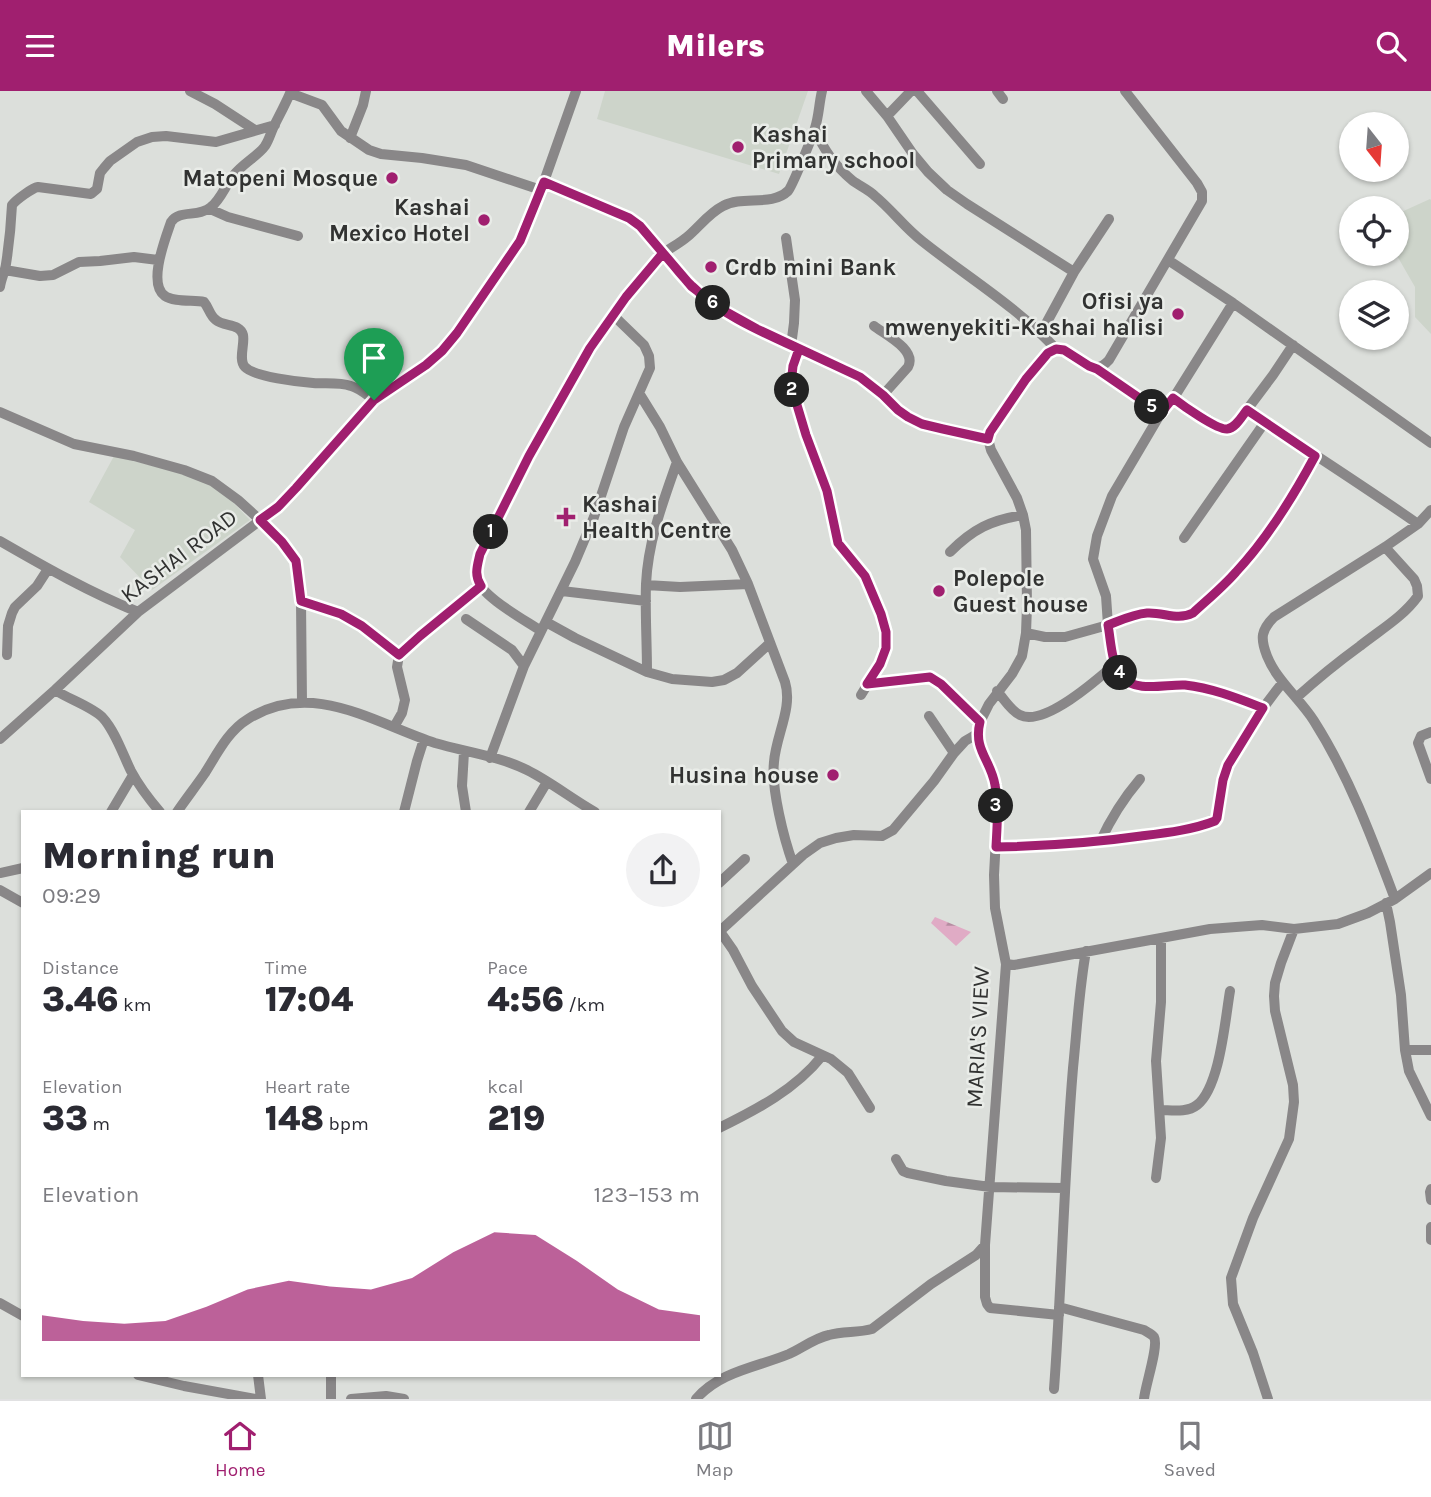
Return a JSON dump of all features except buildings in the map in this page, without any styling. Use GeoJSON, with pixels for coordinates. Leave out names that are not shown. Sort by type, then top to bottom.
{"type":"FeatureCollection","features":[{"type":"Feature","properties":{"kind":"street"},"geometry":{"type":"LineString","coordinates":[[350,138],[366,91]]}},
{"type":"Feature","properties":{"kind":"street","name":"KASHAI ROAD"},"geometry":{"type":"LineString","coordinates":[[0,738],[138,612],[278,507],[374,400],[442,351],[520,241],[543,186],[576,91]]}},
{"type":"Feature","properties":{"kind":"street"},"geometry":{"type":"LineString","coordinates":[[770,643],[737,673],[724,680],[712,682],[672,679],[647,672],[543,627],[492,597],[476,579],[476,568],[480,554],[529,456],[590,348],[613,315],[663,253],[686,238],[722,206],[737,201],[777,197],[788,191],[794,183],[815,129],[822,91]]}},
{"type":"Feature","properties":{"kind":"street"},"geometry":{"type":"LineString","coordinates":[[866,91],[920,163],[947,190],[1074,272]]}},
{"type":"Feature","properties":{"kind":"street"},"geometry":{"type":"LineString","coordinates":[[887,116],[911,91]]}},
{"type":"Feature","properties":{"kind":"street"},"geometry":{"type":"LineString","coordinates":[[917,91],[980,164]]}},
{"type":"Feature","properties":{"kind":"street"},"geometry":{"type":"LineString","coordinates":[[1097,369],[1109,361],[1202,201],[1202,192],[1197,183],[1125,91]]}},
{"type":"Feature","properties":{"kind":"street"},"geometry":{"type":"LineString","coordinates":[[193,92],[255,130]]}},
{"type":"Feature","properties":{"kind":"street"},"geometry":{"type":"LineString","coordinates":[[374,400],[351,386],[270,377],[254,372],[245,367],[243,362],[242,331],[217,322],[204,302],[166,297],[160,291],[158,260],[175,217],[195,215],[210,209],[235,173],[265,145],[290,92],[321,104],[341,131],[369,150],[381,154],[466,165],[543,186],[629,218],[640,226],[692,287],[721,309],[795,348],[860,377],[898,410],[922,424],[988,439]]}},
{"type":"Feature","properties":{"kind":"street"},"geometry":{"type":"LineString","coordinates":[[0,287],[10,239],[12,205],[33,188],[91,194],[97,190],[100,173],[110,160],[136,142],[166,136],[216,142],[275,125]]}},
{"type":"Feature","properties":{"kind":"street"},"geometry":{"type":"LineString","coordinates":[[815,129],[832,159],[853,181],[874,194],[919,240],[1013,308],[1056,349]]}},
{"type":"Feature","properties":{"kind":"street"},"geometry":{"type":"LineString","coordinates":[[210,209],[228,217],[298,236]]}},
{"type":"Feature","properties":{"kind":"street"},"geometry":{"type":"LineString","coordinates":[[1041,333],[1074,272],[1110,219]]}},
{"type":"Feature","properties":{"kind":"street"},"geometry":{"type":"LineString","coordinates":[[786,238],[795,300],[795,348],[791,385],[827,491],[838,543],[865,576],[886,632],[886,648],[880,664],[861,695]]}},
{"type":"Feature","properties":{"kind":"street"},"geometry":{"type":"LineString","coordinates":[[5,270],[40,276],[52,275],[79,262],[134,257],[158,260]]}},
{"type":"Feature","properties":{"kind":"street"},"geometry":{"type":"LineString","coordinates":[[1168,260],[1431,443]]}},
{"type":"Feature","properties":{"kind":"street"},"geometry":{"type":"LineString","coordinates":[[1233,303],[1161,413],[1112,496],[1097,536],[1093,559],[1106,596],[1115,664],[1128,682],[1142,686],[1201,687],[1263,708]]}},
{"type":"Feature","properties":{"kind":"street"},"geometry":{"type":"LineString","coordinates":[[490,758],[524,666],[562,591],[594,517],[624,428],[650,368],[647,349],[613,315]]}},
{"type":"Feature","properties":{"kind":"street"},"geometry":{"type":"LineString","coordinates":[[874,326],[894,340],[911,357],[908,367],[883,395]]}},
{"type":"Feature","properties":{"kind":"street"},"geometry":{"type":"LineString","coordinates":[[1173,398],[1223,428],[1232,427],[1293,345]]}},
{"type":"Feature","properties":{"kind":"street"},"geometry":{"type":"LineString","coordinates":[[721,932],[793,864],[820,843],[854,835],[888,834],[954,753],[965,741],[977,734],[980,722],[997,691],[1012,674],[1022,656],[1027,633],[1026,530],[1017,498],[991,450],[988,439],[1026,379],[1048,353],[1056,349],[1064,350],[1161,413]]}},
{"type":"Feature","properties":{"kind":"street"},"geometry":{"type":"LineString","coordinates":[[639,393],[677,462],[732,550],[748,583],[788,691],[788,703],[773,769],[785,843],[793,864]]}},
{"type":"Feature","properties":{"kind":"street"},"geometry":{"type":"LineString","coordinates":[[1247,410],[1418,524]]}},
{"type":"Feature","properties":{"kind":"street"},"geometry":{"type":"LineString","coordinates":[[0,412],[74,444],[134,456],[212,481],[260,520],[296,561],[301,601],[302,703]]}},
{"type":"Feature","properties":{"kind":"street"},"geometry":{"type":"LineString","coordinates":[[1184,538],[1265,422]]}},
{"type":"Feature","properties":{"kind":"street"},"geometry":{"type":"LineString","coordinates":[[1027,633],[1065,637],[1136,614],[1179,617],[1193,613],[1254,551],[1292,497],[1315,456]]}},
{"type":"Feature","properties":{"kind":"street"},"geometry":{"type":"LineString","coordinates":[[647,672],[648,560],[657,518],[677,462]]}},
{"type":"Feature","properties":{"kind":"street"},"geometry":{"type":"LineString","coordinates":[[1431,510],[1418,524],[1385,547],[1274,617],[1264,627],[1262,641],[1283,682],[1313,719],[1372,838],[1390,901],[1390,922],[1409,1071],[1431,1116]]}},
{"type":"Feature","properties":{"kind":"street"},"geometry":{"type":"LineString","coordinates":[[950,552],[970,533],[981,527],[994,521],[1023,515]]}},
{"type":"Feature","properties":{"kind":"street"},"geometry":{"type":"LineString","coordinates":[[2,546],[104,598],[138,612]]}},
{"type":"Feature","properties":{"kind":"street"},"geometry":{"type":"LineString","coordinates":[[1296,698],[1389,625],[1419,596],[1418,586],[1385,547]]}},
{"type":"Feature","properties":{"kind":"street"},"geometry":{"type":"LineString","coordinates":[[7,655],[8,626],[12,613],[37,586],[48,569]]}},
{"type":"Feature","properties":{"kind":"street"},"geometry":{"type":"LineString","coordinates":[[646,585],[748,583]]}},
{"type":"Feature","properties":{"kind":"street"},"geometry":{"type":"LineString","coordinates":[[394,727],[402,713],[405,700],[397,667],[399,655],[481,586]]}},
{"type":"Feature","properties":{"kind":"street"},"geometry":{"type":"LineString","coordinates":[[562,591],[646,601]]}},
{"type":"Feature","properties":{"kind":"street"},"geometry":{"type":"LineString","coordinates":[[301,601],[341,614],[362,626],[399,655]]}},
{"type":"Feature","properties":{"kind":"street"},"geometry":{"type":"LineString","coordinates":[[466,619],[512,650],[524,666]]}},
{"type":"Feature","properties":{"kind":"street"},"geometry":{"type":"LineString","coordinates":[[997,691],[1017,714],[1030,718],[1065,703],[1115,664]]}},
{"type":"Feature","properties":{"kind":"street"},"geometry":{"type":"LineString","coordinates":[[867,684],[930,677],[941,684],[980,722]]}},
{"type":"Feature","properties":{"kind":"street"},"geometry":{"type":"LineString","coordinates":[[996,847],[1100,842],[1163,833],[1215,821],[1228,765],[1263,708],[1283,682]]}},
{"type":"Feature","properties":{"kind":"street"},"geometry":{"type":"LineString","coordinates":[[55,690],[105,719],[133,775],[158,810]]}},
{"type":"Feature","properties":{"kind":"street"},"geometry":{"type":"LineString","coordinates":[[178,810],[229,735],[245,720],[265,709],[302,703],[345,708],[424,739],[464,752],[510,762],[547,782],[576,807]]}},
{"type":"Feature","properties":{"kind":"street"},"geometry":{"type":"LineString","coordinates":[[929,716],[954,753]]}},
{"type":"Feature","properties":{"kind":"street"},"geometry":{"type":"LineString","coordinates":[[1431,732],[1422,736],[1418,743],[1431,779]]}},
{"type":"Feature","properties":{"kind":"street","name":"MARIA'S VIEW"},"geometry":{"type":"LineString","coordinates":[[977,734],[995,785],[995,908],[1006,964],[985,1245],[985,1297],[990,1308],[1059,1311]]}},
{"type":"Feature","properties":{"kind":"street"},"geometry":{"type":"LineString","coordinates":[[405,810],[424,739]]}},
{"type":"Feature","properties":{"kind":"street"},"geometry":{"type":"LineString","coordinates":[[464,752],[462,786],[466,810]]}},
{"type":"Feature","properties":{"kind":"street"},"geometry":{"type":"LineString","coordinates":[[112,810],[133,775]]}},
{"type":"Feature","properties":{"kind":"street"},"geometry":{"type":"LineString","coordinates":[[1100,842],[1118,806],[1140,779]]}},
{"type":"Feature","properties":{"kind":"street"},"geometry":{"type":"LineString","coordinates":[[531,810],[547,782]]}},
{"type":"Feature","properties":{"kind":"street"},"geometry":{"type":"LineString","coordinates":[[721,881],[745,859]]}},
{"type":"Feature","properties":{"kind":"street"},"geometry":{"type":"LineString","coordinates":[[0,873],[21,868]]}},
{"type":"Feature","properties":{"kind":"street"},"geometry":{"type":"LineString","coordinates":[[1006,964],[1014,965],[1125,946],[1210,929],[1262,925],[1294,929],[1338,924],[1390,901],[1431,873]]}},
{"type":"Feature","properties":{"kind":"street"},"geometry":{"type":"LineString","coordinates":[[0,890],[21,902]]}},
{"type":"Feature","properties":{"kind":"street"},"geometry":{"type":"LineString","coordinates":[[1268,1399],[1233,1304],[1231,1278],[1253,1218],[1289,1139],[1294,1103],[1293,1085],[1275,1011],[1274,996],[1275,983],[1294,929]]}},
{"type":"Feature","properties":{"kind":"street"},"geometry":{"type":"LineString","coordinates":[[721,935],[782,1031],[794,1042],[831,1059],[848,1073],[870,1108]]}},
{"type":"Feature","properties":{"kind":"street"},"geometry":{"type":"LineString","coordinates":[[1156,1178],[1161,1138],[1156,1061],[1161,1002],[1161,938]]}},
{"type":"Feature","properties":{"kind":"street"},"geometry":{"type":"LineString","coordinates":[[1054,1389],[1064,1188],[1081,979],[1086,951]]}},
{"type":"Feature","properties":{"kind":"street"},"geometry":{"type":"LineString","coordinates":[[1160,1110],[1186,1110],[1197,1105],[1209,1092],[1215,1074],[1230,991]]}},
{"type":"Feature","properties":{"kind":"street"},"geometry":{"type":"LineString","coordinates":[[1405,1050],[1431,1050]]}},
{"type":"Feature","properties":{"kind":"street"},"geometry":{"type":"LineString","coordinates":[[721,1127],[768,1101],[813,1067],[822,1056]]}},
{"type":"Feature","properties":{"kind":"street"},"geometry":{"type":"LineString","coordinates":[[896,1159],[908,1173],[946,1181],[990,1187],[1064,1188]]}},
{"type":"Feature","properties":{"kind":"street"},"geometry":{"type":"LineString","coordinates":[[1431,1189],[1431,1200]]}},
{"type":"Feature","properties":{"kind":"street"},"geometry":{"type":"LineString","coordinates":[[1431,1227],[1431,1240]]}},
{"type":"Feature","properties":{"kind":"street"},"geometry":{"type":"LineString","coordinates":[[696,1399],[712,1384],[727,1376],[787,1355],[830,1334],[872,1329],[931,1284],[976,1255],[985,1245]]}},
{"type":"Feature","properties":{"kind":"street"},"geometry":{"type":"LineString","coordinates":[[0,1303],[21,1315]]}},
{"type":"Feature","properties":{"kind":"street"},"geometry":{"type":"LineString","coordinates":[[1059,1311],[1144,1331],[1154,1337],[1154,1354],[1144,1399]]}},
{"type":"Feature","properties":{"kind":"street"},"geometry":{"type":"LineString","coordinates":[[147,1377],[259,1399],[258,1377]]}},
{"type":"Feature","properties":{"kind":"street"},"geometry":{"type":"LineString","coordinates":[[331,1377],[331,1399]]}},
{"type":"Feature","properties":{"kind":"street"},"geometry":{"type":"LineString","coordinates":[[351,1399],[386,1396],[404,1399]]}},
{"type":"Feature","properties":{"kind":"shaded area","name":"Kashai Primary school"},"geometry":{"type":"Polygon","coordinates":[[[605,91],[808,91],[779,174],[597,119],[605,91]]]}},
{"type":"Feature","properties":{"kind":"shaded area"},"geometry":{"type":"Polygon","coordinates":[[[1431,200],[1431,334],[1415,317],[1415,287],[1403,266],[1409,266],[1409,209],[1431,200]]]}},
{"type":"Feature","properties":{"kind":"shaded area"},"geometry":{"type":"Polygon","coordinates":[[[114,456],[212,481],[250,520],[152,590],[120,557],[135,530],[89,502],[114,456]]]}},
{"type":"Feature","properties":{"kind":"green space"},"geometry":{"type":"Polygon","coordinates":[[[935,917],[971,932],[956,946],[931,923],[935,917]]]}},
{"type":"Feature","properties":{"kind":"place","name":"Kashai Primary school"},"geometry":{"type":"Point","coordinates":[738,147]}},
{"type":"Feature","properties":{"kind":"place","name":"Matopeni Mosque"},"geometry":{"type":"Point","coordinates":[392,178]}},
{"type":"Feature","properties":{"kind":"place","name":"Kashai Mexico Hotel"},"geometry":{"type":"Point","coordinates":[484,220]}},
{"type":"Feature","properties":{"kind":"place","name":"Crdb mini Bank"},"geometry":{"type":"Point","coordinates":[711,267]}},
{"type":"Feature","properties":{"kind":"place","name":"Ofisi ya mwenyekiti-Kashai halisi"},"geometry":{"type":"Point","coordinates":[1178,314]}},
{"type":"Feature","properties":{"kind":"place","name":"Kashai Health Centre"},"geometry":{"type":"Point","coordinates":[566,517]}},
{"type":"Feature","properties":{"kind":"place","name":"Polepole Guest house"},"geometry":{"type":"Point","coordinates":[939,591]}},
{"type":"Feature","properties":{"kind":"place","name":"Husina house"},"geometry":{"type":"Point","coordinates":[833,775]}},
{"type":"Feature","properties":{"kind":"route"},"geometry":{"type":"LineString","coordinates":[[374,400],[278,507],[260,520],[296,561],[301,601],[341,614],[362,626],[399,655],[481,586],[476,579],[480,554],[544,428],[590,348],[626,297],[663,253],[692,287],[721,309],[799,349],[793,366],[791,385],[827,491],[838,543],[865,576],[886,632],[886,648],[880,664],[867,684],[930,677],[941,684],[980,722],[977,734],[980,747],[995,785],[996,847],[1100,842],[1163,833],[1215,821],[1228,765],[1263,708],[1201,687],[1142,686],[1128,682],[1115,664],[1108,625],[1136,614],[1179,617],[1193,613],[1254,551],[1292,497],[1315,456],[1247,410],[1237,423],[1227,429],[1201,417],[1173,398],[1161,413],[1097,369],[1064,350],[1056,349],[1048,353],[1026,379],[988,439],[922,424],[898,410],[860,377],[799,349],[791,346],[721,309],[692,287],[648,234],[629,218],[544,182],[520,241],[457,333],[426,365],[374,400]]}}]}
